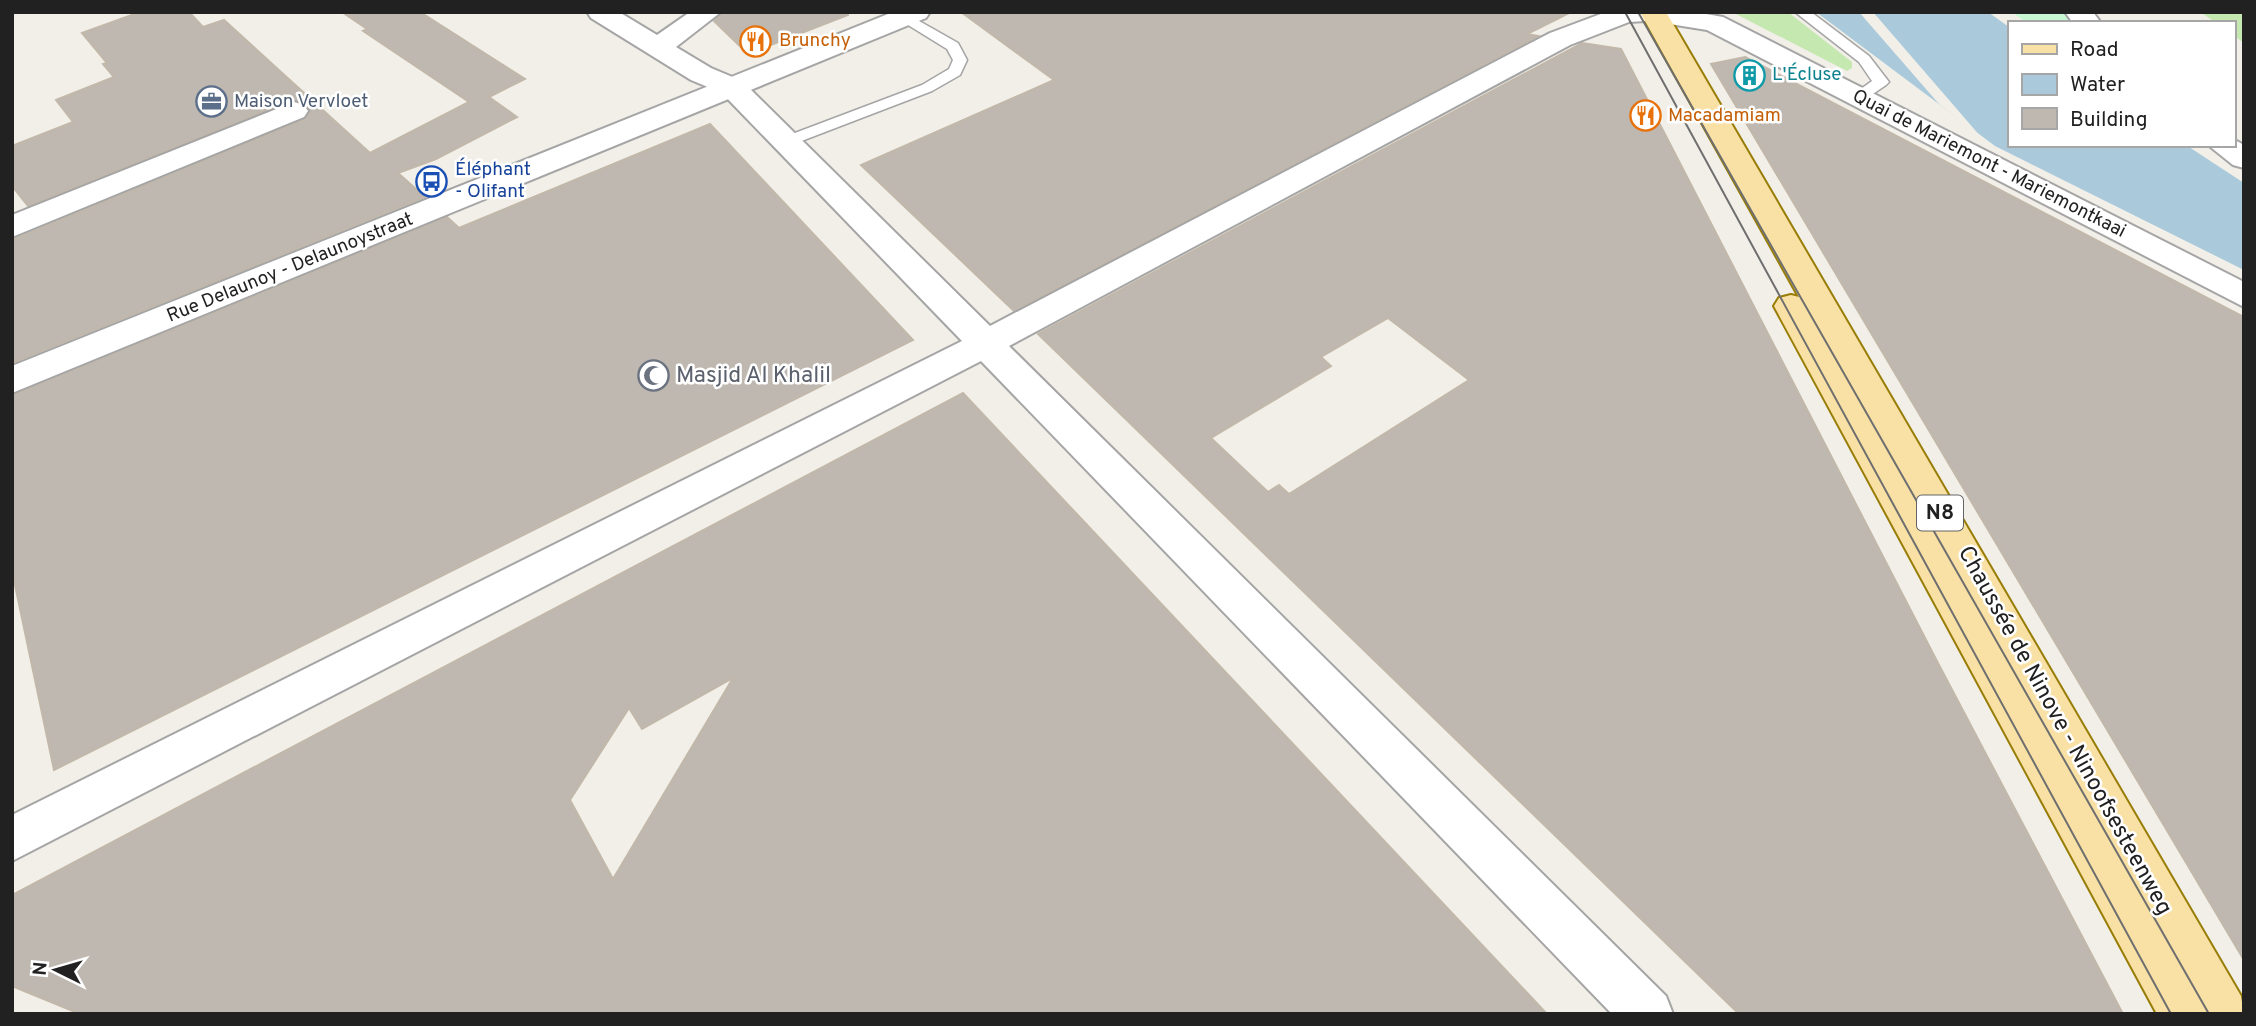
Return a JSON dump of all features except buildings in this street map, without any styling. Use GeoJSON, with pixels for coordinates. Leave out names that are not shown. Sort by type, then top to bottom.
{"type":"FeatureCollection","features":[{"type":"Feature","properties":{"kind":"main road","name":"Chaussée de Ninove - Ninoofsesteenweg"},"geometry":{"type":"LineString","coordinates":[[1641,13],[2185,1014]]}},
{"type":"Feature","properties":{"kind":"main road","name":"Chaussée de Ninove - Ninoofsesteenweg"},"geometry":{"type":"LineString","coordinates":[[1641,13],[2021,654],[2223,1014]]}},
{"type":"Feature","properties":{"kind":"street"},"geometry":{"type":"LineString","coordinates":[[600,12],[701,74],[732,88],[1648,1014]]}},
{"type":"Feature","properties":{"kind":"street"},"geometry":{"type":"LineString","coordinates":[[657,47],[708,12]]}},
{"type":"Feature","properties":{"kind":"street"},"geometry":{"type":"LineString","coordinates":[[12,839],[985,343],[1560,39],[1641,13]]}},
{"type":"Feature","properties":{"kind":"street","name":"Quai de Mariemont - Mariemontkaai"},"geometry":{"type":"LineString","coordinates":[[1641,13],[1714,23],[2244,296]]}},
{"type":"Feature","properties":{"kind":"street","name":"Rue Delaunoy - Delaunoystraat"},"geometry":{"type":"LineString","coordinates":[[12,380],[911,14]]}},
{"type":"Feature","properties":{"kind":"street"},"geometry":{"type":"LineString","coordinates":[[12,227],[294,111]]}},
{"type":"Feature","properties":{"kind":"street"},"geometry":{"type":"LineString","coordinates":[[2226,147],[2244,159]]}},
{"type":"Feature","properties":{"kind":"lane"},"geometry":{"type":"LineString","coordinates":[[1802,12],[1864,60],[1881,82],[1859,97]]}},
{"type":"Feature","properties":{"kind":"lane"},"geometry":{"type":"LineString","coordinates":[[785,142],[927,88],[956,72],[960,60],[953,47],[911,14]]}},
{"type":"Feature","properties":{"kind":"green space"},"geometry":{"type":"Polygon","coordinates":[[[1732,12],[1788,12],[1852,62],[1852,68],[1847,71],[1732,12]]]}},
{"type":"Feature","properties":{"kind":"green space"},"geometry":{"type":"Polygon","coordinates":[[[2012,12],[2070,12],[2077,21],[2024,21],[2012,12]]]}},
{"type":"Feature","properties":{"kind":"green space"},"geometry":{"type":"Polygon","coordinates":[[[2244,12],[2244,43],[2235,36],[2235,21],[2213,21],[2202,13],[2244,12]]]}},
{"type":"Feature","properties":{"kind":"water"},"geometry":{"type":"Polygon","coordinates":[[[1816,12],[1988,12],[2008,26],[2008,147],[2189,147],[2244,183],[2244,270],[1995,146],[1816,12]]]}},
{"type":"Feature","properties":{"kind":"pier"},"geometry":{"type":"Polygon","coordinates":[[[1859,12],[1873,12],[1981,137],[1939,104],[1859,12]]]}},
{"type":"Feature","properties":{"kind":"tram line"},"geometry":{"type":"LineString","coordinates":[[1625,12],[2171,1014]]}},
{"type":"Feature","properties":{"kind":"tram line"},"geometry":{"type":"LineString","coordinates":[[1638,12],[2209,1014]]}},
{"type":"Feature","properties":{"kind":"place","name":"Brunchy"},"geometry":{"type":"Point","coordinates":[756,41]}},
{"type":"Feature","properties":{"kind":"place","name":"L'Écluse"},"geometry":{"type":"Point","coordinates":[1749,75]}},
{"type":"Feature","properties":{"kind":"place","name":"Maison Vervloet"},"geometry":{"type":"Point","coordinates":[211,102]}},
{"type":"Feature","properties":{"kind":"place","name":"Macadamiam"},"geometry":{"type":"Point","coordinates":[1645,116]}},
{"type":"Feature","properties":{"kind":"place","name":"Éléphant - Olifant"},"geometry":{"type":"Point","coordinates":[432,181]}},
{"type":"Feature","properties":{"kind":"place","name":"Masjid Al Khalil"},"geometry":{"type":"Point","coordinates":[653,376]}}]}
